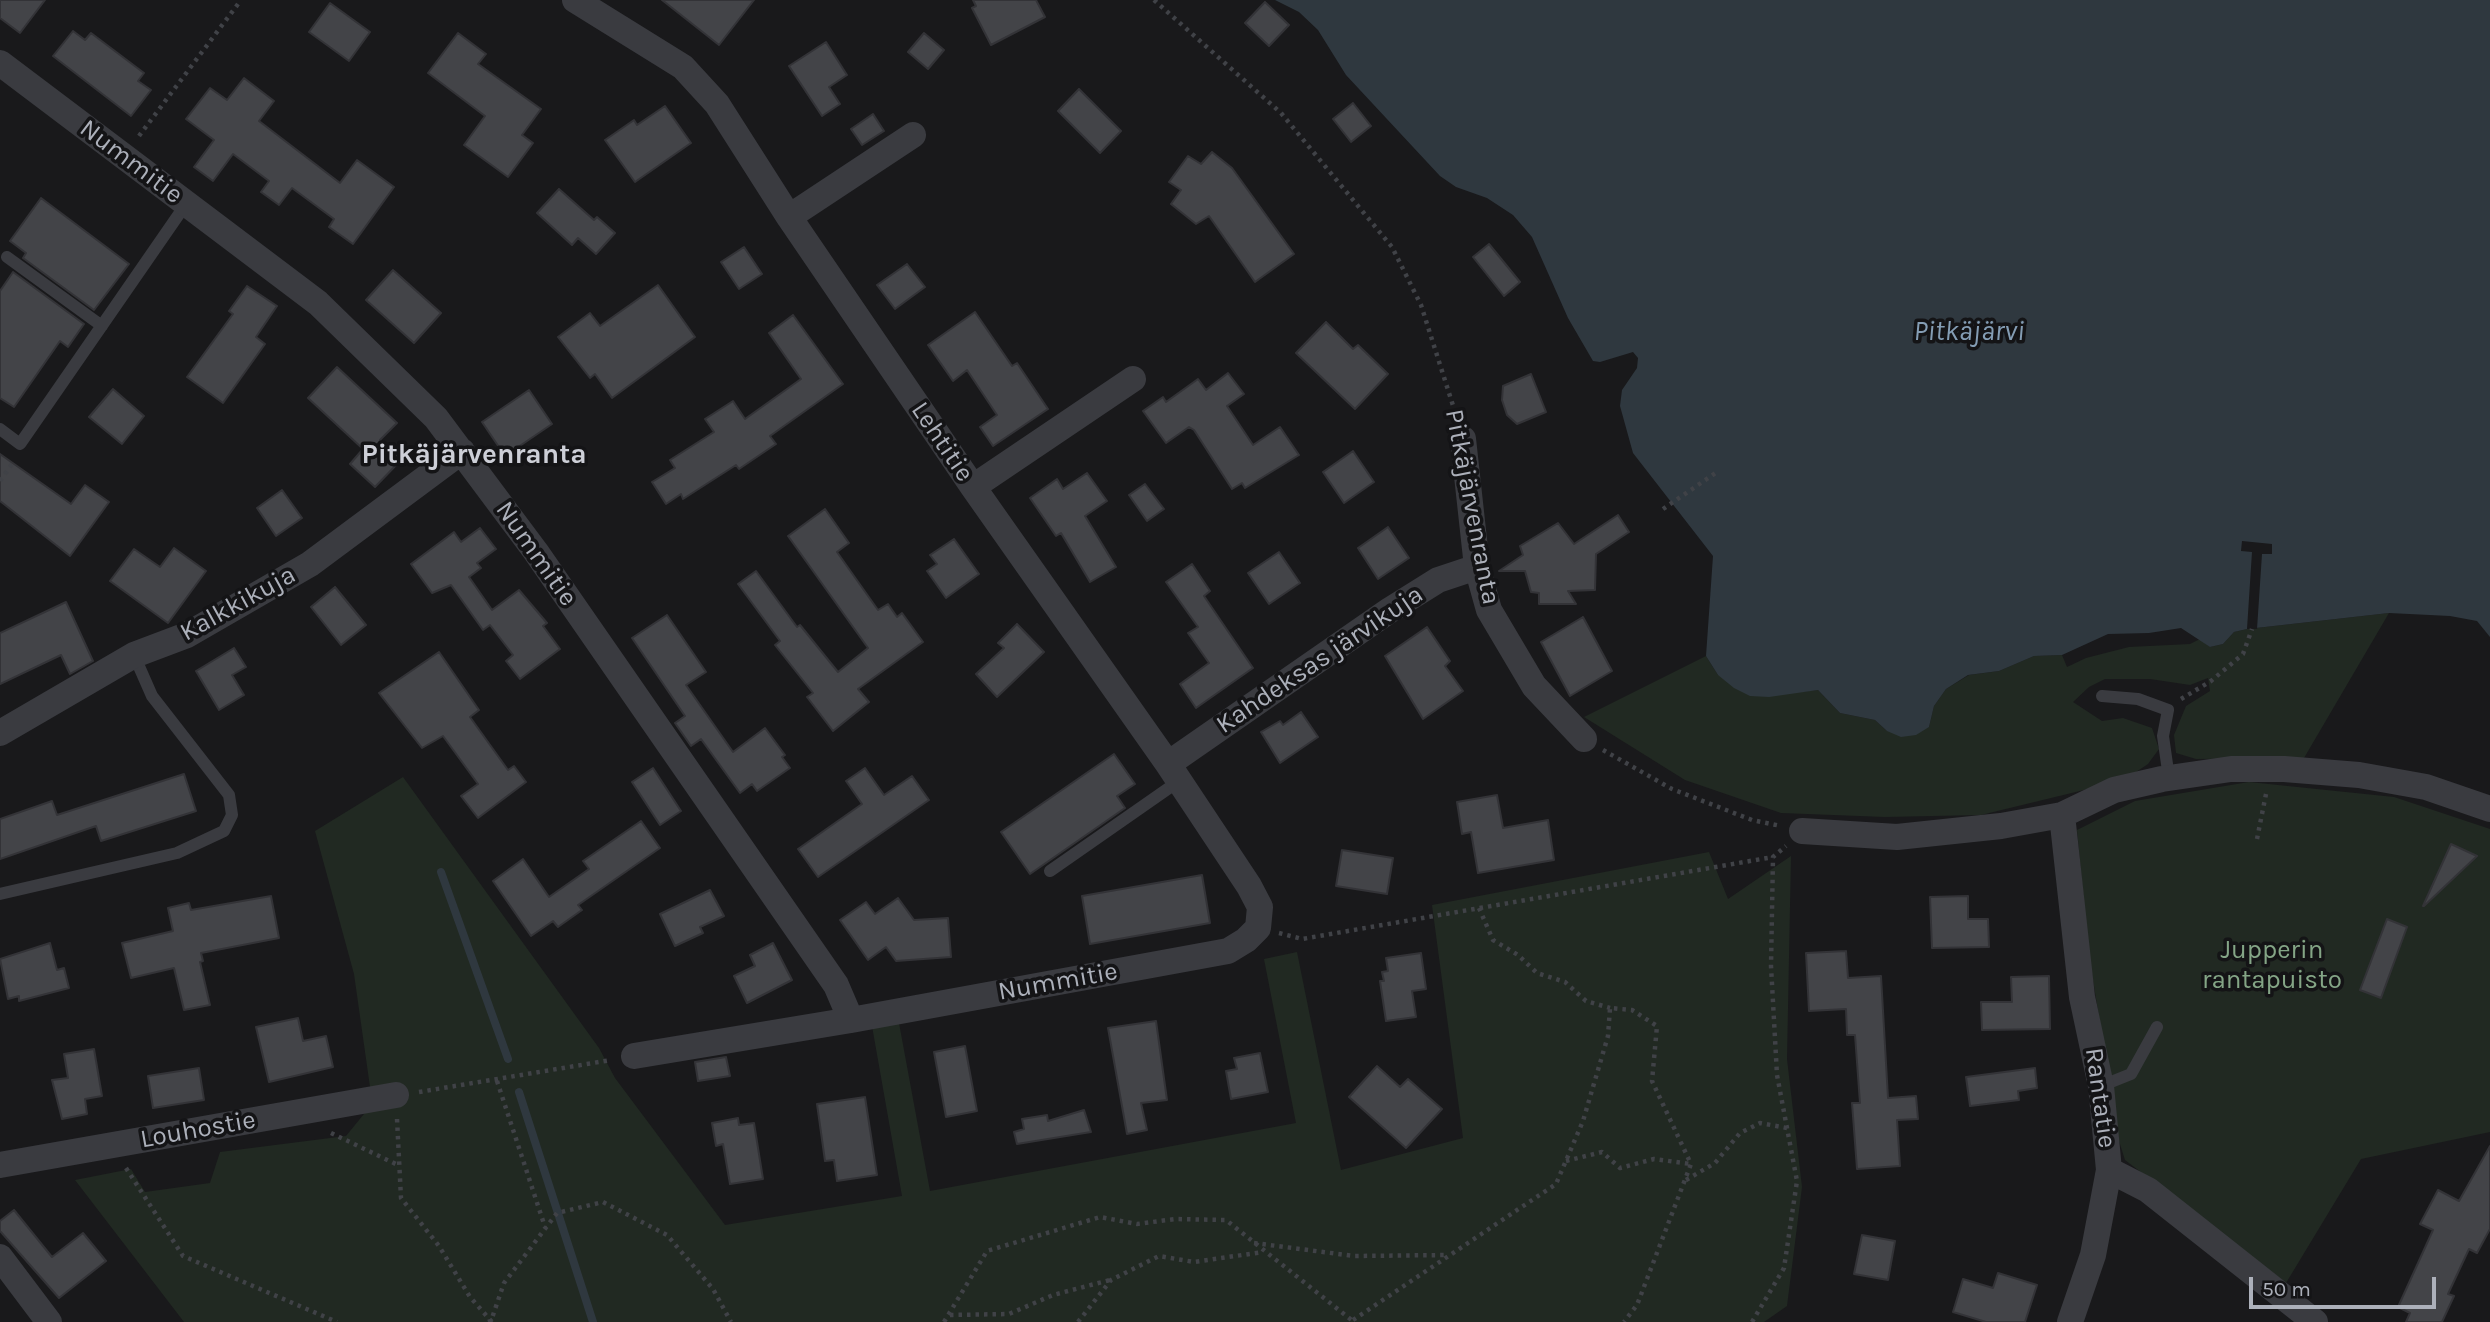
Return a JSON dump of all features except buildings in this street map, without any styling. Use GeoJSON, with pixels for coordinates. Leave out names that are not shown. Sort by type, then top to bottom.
{"type":"FeatureCollection","features":[{"type":"Feature","properties":{"kind":"street","name":"Lehtitie"},"geometry":{"type":"LineString","coordinates":[[575,0],[683,67],[700,83],[973,487],[1174,773],[1249,886],[1260,908],[1258,928]]}},
{"type":"Feature","properties":{"kind":"street","name":"Nummitie"},"geometry":{"type":"LineString","coordinates":[[0,63],[318,303],[436,418],[536,552],[836,985],[851,1020]]}},
{"type":"Feature","properties":{"kind":"street"},"geometry":{"type":"LineString","coordinates":[[789,217],[913,135]]}},
{"type":"Feature","properties":{"kind":"street"},"geometry":{"type":"LineString","coordinates":[[973,487],[1133,379]]}},
{"type":"Feature","properties":{"kind":"street","name":"Pitkäjärvenranta"},"geometry":{"type":"LineString","coordinates":[[1463,439],[1478,567],[1489,610],[1516,657],[1554,710],[1584,739]]}},
{"type":"Feature","properties":{"kind":"street","name":"Kalkkikuja"},"geometry":{"type":"LineString","coordinates":[[0,733],[134,655],[187,635],[310,564],[462,451]]}},
{"type":"Feature","properties":{"kind":"street","name":"Kahdeksas järvikuja"},"geometry":{"type":"LineString","coordinates":[[1174,773],[1409,598],[1437,580],[1478,567]]}},
{"type":"Feature","properties":{"kind":"street"},"geometry":{"type":"LineString","coordinates":[[1802,831],[1897,837],[1933,835],[2062,815],[2114,790],[2231,769],[2359,775],[2426,787],[2490,809]]}},
{"type":"Feature","properties":{"kind":"street","name":"Rantatie"},"geometry":{"type":"LineString","coordinates":[[2062,815],[2082,996],[2101,1086],[2109,1170],[2148,1190],[2315,1322]]}},
{"type":"Feature","properties":{"kind":"street","name":"Nummitie"},"geometry":{"type":"LineString","coordinates":[[634,1056],[851,1020],[1228,951],[1246,940],[1258,928]]}},
{"type":"Feature","properties":{"kind":"street","name":"Louhostie"},"geometry":{"type":"LineString","coordinates":[[0,1165],[396,1095]]}},
{"type":"Feature","properties":{"kind":"street"},"geometry":{"type":"LineString","coordinates":[[2070,1322],[2093,1255],[2109,1170]]}},
{"type":"Feature","properties":{"kind":"street"},"geometry":{"type":"LineString","coordinates":[[0,1257],[49,1322]]}},
{"type":"Feature","properties":{"kind":"lane"},"geometry":{"type":"LineString","coordinates":[[0,429],[20,444],[186,204]]}},
{"type":"Feature","properties":{"kind":"lane"},"geometry":{"type":"LineString","coordinates":[[6,257],[102,326]]}},
{"type":"Feature","properties":{"kind":"lane"},"geometry":{"type":"LineString","coordinates":[[0,894],[177,853],[224,831],[232,815],[229,795],[152,696],[134,655]]}},
{"type":"Feature","properties":{"kind":"lane"},"geometry":{"type":"LineString","coordinates":[[2102,696],[2138,699],[2168,710],[2163,736],[2169,778]]}},
{"type":"Feature","properties":{"kind":"lane"},"geometry":{"type":"LineString","coordinates":[[1050,872],[1174,773]]}},
{"type":"Feature","properties":{"kind":"lane"},"geometry":{"type":"LineString","coordinates":[[2101,1086],[2131,1074],[2157,1027]]}},
{"type":"Feature","properties":{"kind":"path"},"geometry":{"type":"LineString","coordinates":[[123,156],[241,0]]}},
{"type":"Feature","properties":{"kind":"path","name":"Pitkäjärvenranta"},"geometry":{"type":"LineString","coordinates":[[1154,0],[1281,114],[1392,247],[1421,305],[1463,439]]}},
{"type":"Feature","properties":{"kind":"path"},"geometry":{"type":"LineString","coordinates":[[1663,509],[1717,472]]}},
{"type":"Feature","properties":{"kind":"path"},"geometry":{"type":"LineString","coordinates":[[2179,700],[2211,681],[2244,654],[2252,629]]}},
{"type":"Feature","properties":{"kind":"path"},"geometry":{"type":"LineString","coordinates":[[1584,739],[1672,789],[1752,820],[1802,831]]}},
{"type":"Feature","properties":{"kind":"path"},"geometry":{"type":"LineString","coordinates":[[2257,839],[2271,769]]}},
{"type":"Feature","properties":{"kind":"path"},"geometry":{"type":"LineString","coordinates":[[1258,928],[1302,939],[1773,857],[1802,831]]}},
{"type":"Feature","properties":{"kind":"path"},"geometry":{"type":"LineString","coordinates":[[1752,1322],[1784,1268],[1797,1181],[1777,1075],[1772,980],[1773,857]]}},
{"type":"Feature","properties":{"kind":"path"},"geometry":{"type":"LineString","coordinates":[[1479,908],[1493,940],[1518,955],[1537,973],[1565,982],[1586,1001],[1610,1008],[1632,1010],[1657,1026],[1651,1081],[1691,1164],[1637,1305],[1624,1322]]}},
{"type":"Feature","properties":{"kind":"path"},"geometry":{"type":"LineString","coordinates":[[944,1322],[987,1251],[1100,1217],[1137,1224],[1175,1219],[1226,1220],[1353,1321],[1556,1184],[1583,1121],[1608,1036],[1610,1008]]}},
{"type":"Feature","properties":{"kind":"path"},"geometry":{"type":"LineString","coordinates":[[634,1056],[497,1081],[396,1095],[401,1198],[439,1246],[470,1297],[490,1321],[504,1283],[557,1213],[603,1202],[667,1235],[713,1289],[731,1322]]}},
{"type":"Feature","properties":{"kind":"path"},"geometry":{"type":"LineString","coordinates":[[497,1081],[545,1228]]}},
{"type":"Feature","properties":{"kind":"path"},"geometry":{"type":"LineString","coordinates":[[300,1112],[342,1140],[400,1166]]}},
{"type":"Feature","properties":{"kind":"path"},"geometry":{"type":"LineString","coordinates":[[1685,1181],[1715,1163],[1740,1133],[1759,1123],[1787,1128]]}},
{"type":"Feature","properties":{"kind":"path"},"geometry":{"type":"LineString","coordinates":[[111,1146],[183,1256],[337,1322]]}},
{"type":"Feature","properties":{"kind":"path"},"geometry":{"type":"LineString","coordinates":[[1565,1161],[1602,1152],[1620,1168],[1654,1159],[1691,1164]]}},
{"type":"Feature","properties":{"kind":"path"},"geometry":{"type":"LineString","coordinates":[[1253,1243],[1354,1256],[1449,1255]]}},
{"type":"Feature","properties":{"kind":"path"},"geometry":{"type":"LineString","coordinates":[[950,1315],[1009,1314],[1054,1295],[1111,1280],[1159,1256],[1194,1262],[1264,1252]]}},
{"type":"Feature","properties":{"kind":"path"},"geometry":{"type":"LineString","coordinates":[[1078,1322],[1111,1280]]}},
{"type":"Feature","properties":{"kind":"green space"},"geometry":{"type":"Polygon","coordinates":[[[2389,613],[2304,758],[2196,759],[2176,753],[2174,735],[2186,706],[2210,691],[2208,678],[2190,685],[2150,679],[2105,679],[2089,687],[2073,702],[2102,721],[2123,718],[2152,728],[2159,749],[2148,764],[2130,776],[2088,789],[1981,815],[1885,817],[1781,813],[1685,780],[1584,717],[1706,656],[1718,675],[1799,692],[1818,690],[1840,713],[1875,720],[1887,731],[1929,727],[1934,706],[1946,689],[1969,675],[1999,671],[2034,656],[2062,655],[2067,667],[2086,658],[2129,647],[2190,644],[2200,639],[2210,647],[2223,644],[2234,632],[2247,629],[2389,613]]]}},
{"type":"Feature","properties":{"kind":"green space"},"geometry":{"type":"Polygon","coordinates":[[[403,777],[599,1048],[615,1078],[725,1225],[902,1196],[872,1026],[899,1023],[930,1191],[1296,1123],[1264,959],[1297,952],[1341,1170],[1463,1138],[1432,905],[1709,852],[1728,899],[1791,856],[1787,1059],[1802,1187],[1787,1306],[1764,1322],[184,1322],[75,1180],[131,1169],[145,1192],[210,1183],[220,1152],[346,1136],[368,1109],[371,1094],[354,974],[315,831],[403,777]]]}},
{"type":"Feature","properties":{"kind":"green space","name":"Jupperin rantapuisto"},"geometry":{"type":"Polygon","coordinates":[[[2249,782],[2394,797],[2490,829],[2490,1132],[2361,1159],[2286,1283],[2125,1160],[2119,1141],[2089,955],[2077,830],[2135,801],[2249,782]]]}},
{"type":"Feature","properties":{"kind":"water","name":"Pitkäjärvi"},"geometry":{"type":"Polygon","coordinates":[[[1275,0],[2490,0],[2490,637],[2477,621],[2450,616],[2389,613],[2247,629],[2234,632],[2223,644],[2210,647],[2181,628],[2149,633],[2108,634],[2062,655],[2034,656],[1999,671],[1968,675],[1946,689],[1934,706],[1929,727],[1916,735],[1901,737],[1887,731],[1875,720],[1840,713],[1818,690],[1769,697],[1750,696],[1734,688],[1718,675],[1706,656],[1713,556],[1633,453],[1620,406],[1622,390],[1637,368],[1638,358],[1633,352],[1600,362],[1593,361],[1568,318],[1532,237],[1513,215],[1487,198],[1456,187],[1440,176],[1346,75],[1318,30],[1299,12],[1275,0]]]}},
{"type":"Feature","properties":{"kind":"pier"},"geometry":{"type":"Polygon","coordinates":[[[2242,541],[2272,544],[2272,554],[2262,554],[2257,629],[2247,629],[2252,552],[2241,551],[2242,541]]]}},
{"type":"Feature","properties":{"kind":"waterway"},"geometry":{"type":"LineString","coordinates":[[441,872],[508,1059]]}},
{"type":"Feature","properties":{"kind":"waterway"},"geometry":{"type":"LineString","coordinates":[[519,1092],[593,1322]]}},
{"type":"Feature","properties":{"kind":"district","name":"Pitkäjärvenranta"},"geometry":{"type":"Point","coordinates":[474,455]}}]}
